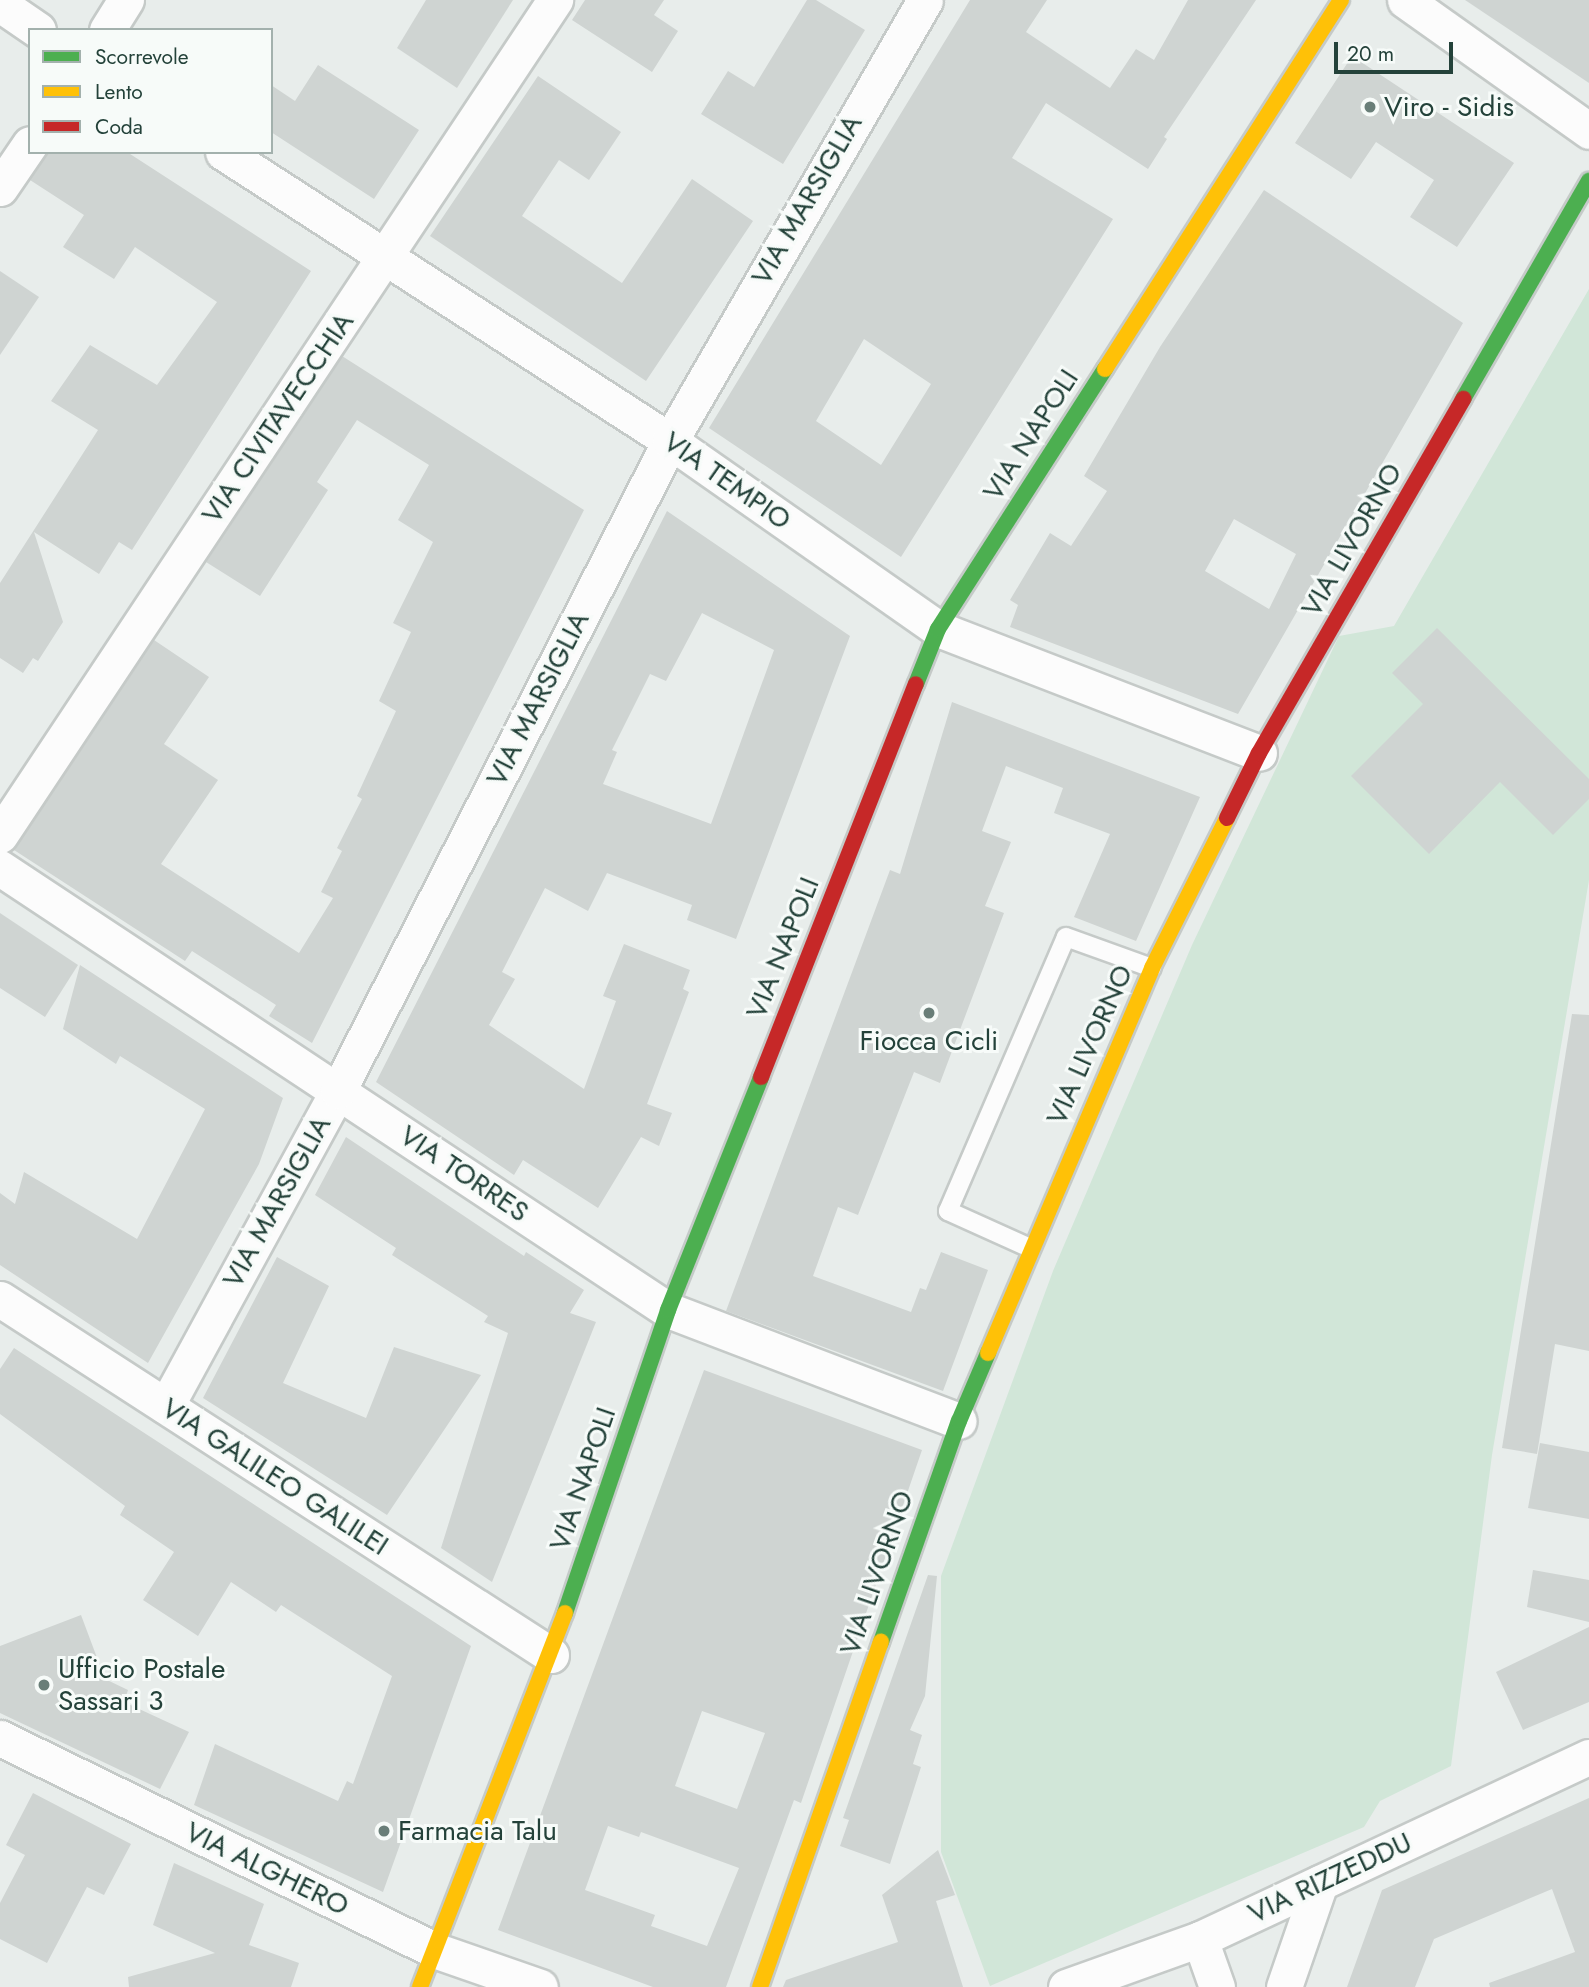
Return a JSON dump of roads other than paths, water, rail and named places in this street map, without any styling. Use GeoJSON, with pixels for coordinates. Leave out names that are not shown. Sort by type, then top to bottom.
{"type":"FeatureCollection","features":[{"type":"Feature","properties":{"kind":"main road","name":"VIA NAPOLI"},"geometry":{"type":"LineString","coordinates":[[420,1987],[551,1655],[668,1310],[938,629],[1341,0]]}},
{"type":"Feature","properties":{"kind":"main road","name":"VIA LIVORNO"},"geometry":{"type":"LineString","coordinates":[[760,1987],[958,1421],[1152,968],[1259,754],[1589,181]]}},
{"type":"Feature","properties":{"kind":"street"},"geometry":{"type":"LineString","coordinates":[[108,28],[126,0]]}},
{"type":"Feature","properties":{"kind":"street","name":"VIA CIVITAVECCHIA"},"geometry":{"type":"LineString","coordinates":[[0,835],[555,0]]}},
{"type":"Feature","properties":{"kind":"street","name":"VIA MARSIGLIA"},"geometry":{"type":"LineString","coordinates":[[166,1406],[338,1091],[670,441],[925,0]]}},
{"type":"Feature","properties":{"kind":"street"},"geometry":{"type":"LineString","coordinates":[[1405,0],[1589,131]]}},
{"type":"Feature","properties":{"kind":"street"},"geometry":{"type":"LineString","coordinates":[[0,4],[35,28]]}},
{"type":"Feature","properties":{"kind":"street"},"geometry":{"type":"LineString","coordinates":[[0,188],[28,147]]}},
{"type":"Feature","properties":{"kind":"street","name":"VIA TEMPIO"},"geometry":{"type":"LineString","coordinates":[[226,154],[670,441],[938,629],[1259,754]]}},
{"type":"Feature","properties":{"kind":"street","name":"VIA TORRES"},"geometry":{"type":"LineString","coordinates":[[0,868],[668,1310],[958,1421]]}},
{"type":"Feature","properties":{"kind":"street","name":"VIA GALILEO GALILEI"},"geometry":{"type":"LineString","coordinates":[[0,1298],[551,1655]]}},
{"type":"Feature","properties":{"kind":"street","name":"VIA ALGHERO"},"geometry":{"type":"LineString","coordinates":[[0,1738],[434,1951],[540,1987]]}},
{"type":"Feature","properties":{"kind":"street","name":"VIA RIZZEDDU"},"geometry":{"type":"LineString","coordinates":[[1066,1987],[1200,1939],[1589,1758]]}},
{"type":"Feature","properties":{"kind":"street"},"geometry":{"type":"LineString","coordinates":[[1284,1987],[1320,1883]]}},
{"type":"Feature","properties":{"kind":"street"},"geometry":{"type":"LineString","coordinates":[[1200,1939],[1217,1987]]}},
{"type":"Feature","properties":{"kind":"lane"},"geometry":{"type":"LineString","coordinates":[[1030,1248],[948,1212],[1066,937],[1152,968]]}},
{"type":"Feature","properties":{"kind":"place","name":"Viro - Sidis"},"geometry":{"type":"Point","coordinates":[1370,107]}},
{"type":"Feature","properties":{"kind":"place","name":"Fiocca Cicli"},"geometry":{"type":"Point","coordinates":[929,1013]}},
{"type":"Feature","properties":{"kind":"place","name":"Ufficio Postale Sassari 3"},"geometry":{"type":"Point","coordinates":[44,1685]}},
{"type":"Feature","properties":{"kind":"place","name":"Farmacia Talu"},"geometry":{"type":"Point","coordinates":[384,1831]}}]}
